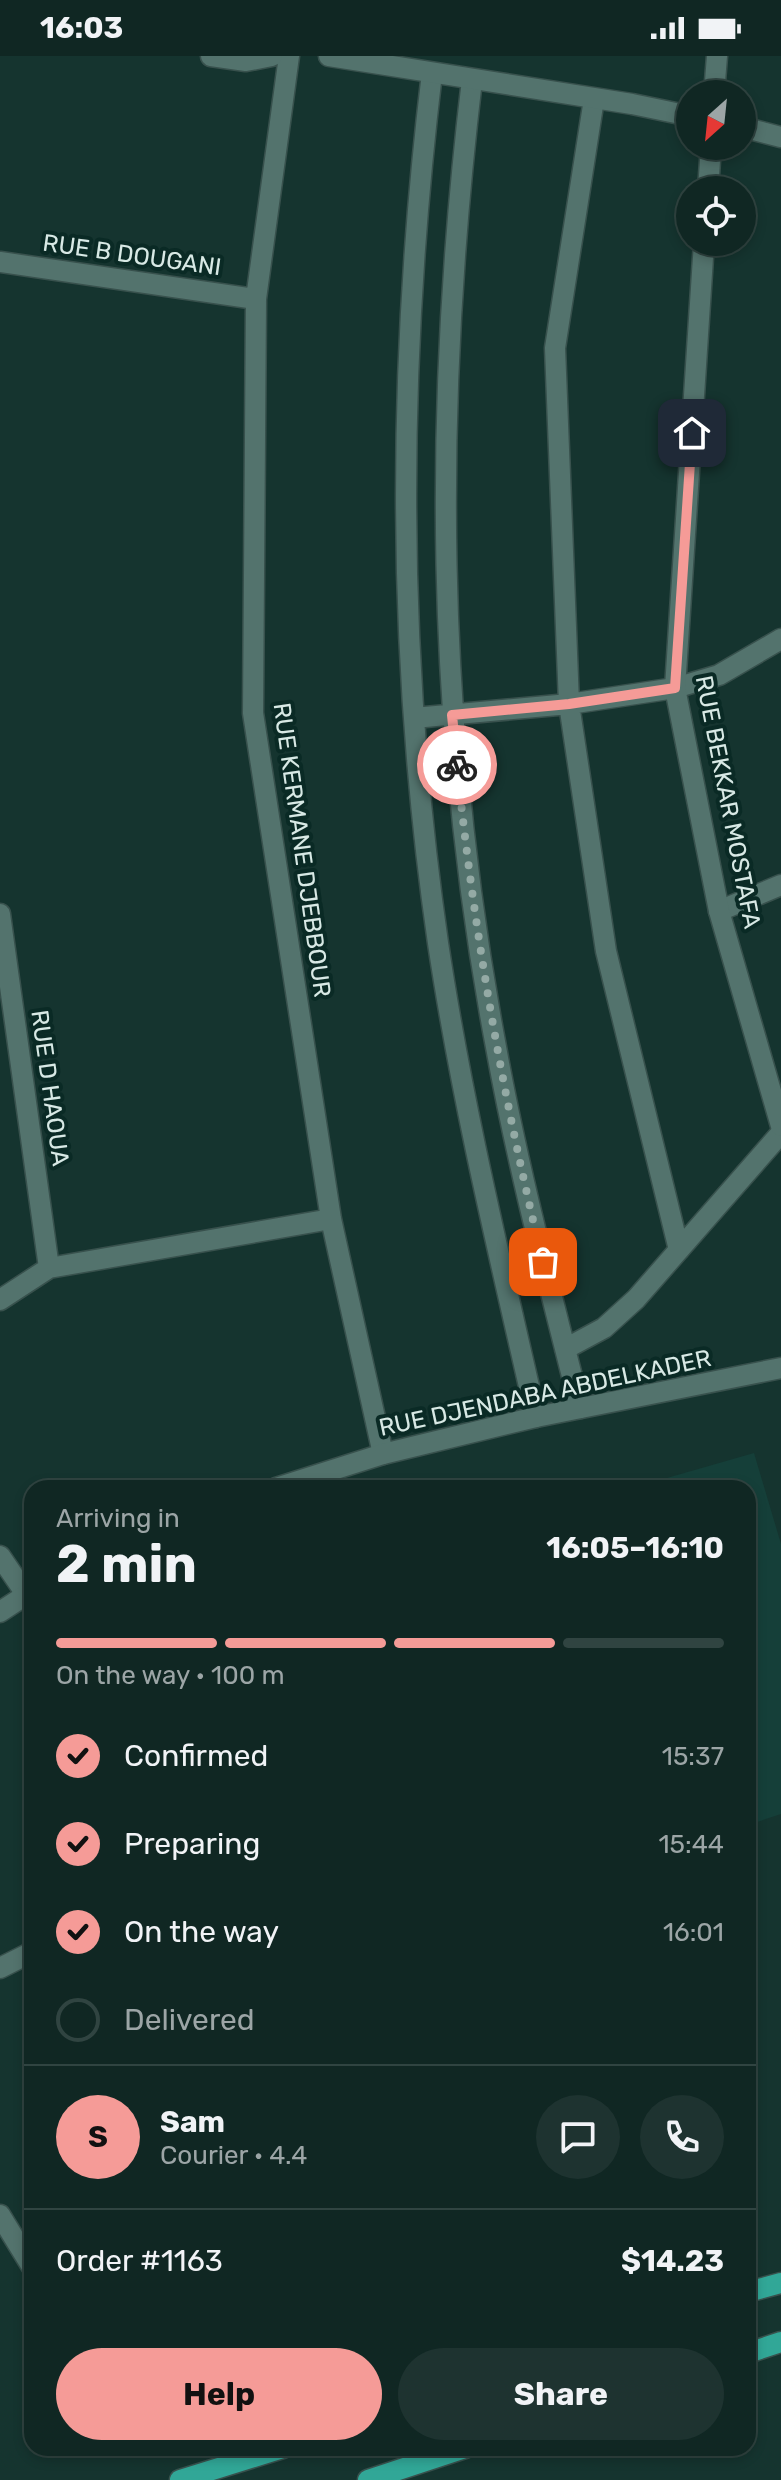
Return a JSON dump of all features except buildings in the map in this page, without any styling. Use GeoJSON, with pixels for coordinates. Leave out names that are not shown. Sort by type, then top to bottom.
{"type":"FeatureCollection","features":[{"type":"Feature","properties":{"kind":"main road"},"geometry":{"type":"LineString","coordinates":[[756,2290],[781,2283]]}},
{"type":"Feature","properties":{"kind":"main road"},"geometry":{"type":"LineString","coordinates":[[756,2350],[781,2342]]}},
{"type":"Feature","properties":{"kind":"main road"},"geometry":{"type":"LineString","coordinates":[[180,2480],[257,2456]]}},
{"type":"Feature","properties":{"kind":"main road"},"geometry":{"type":"LineString","coordinates":[[368,2480],[441,2456]]}},
{"type":"Feature","properties":{"kind":"street"},"geometry":{"type":"LineString","coordinates":[[211,56],[246,61],[272,56]]}},
{"type":"Feature","properties":{"kind":"street","name":"RUE KERMANE DJEBBOUR"},"geometry":{"type":"LineString","coordinates":[[289,56],[256,299],[253,713],[331,1219],[383,1454]]}},
{"type":"Feature","properties":{"kind":"street"},"geometry":{"type":"LineString","coordinates":[[329,56],[676,114]]}},
{"type":"Feature","properties":{"kind":"street"},"geometry":{"type":"LineString","coordinates":[[715,80],[717,56]]}},
{"type":"Feature","properties":{"kind":"street"},"geometry":{"type":"LineString","coordinates":[[432,73],[419,187],[406,399],[408,612],[414,718],[424,830],[456,1052],[536,1417]]}},
{"type":"Feature","properties":{"kind":"street"},"geometry":{"type":"LineString","coordinates":[[472,80],[458,191],[446,401],[444,505],[452,715],[475,920],[495,1045],[517,1154],[580,1408]]}},
{"type":"Feature","properties":{"kind":"street"},"geometry":{"type":"LineString","coordinates":[[594,99],[555,348],[569,704],[606,951],[679,1250]]}},
{"type":"Feature","properties":{"kind":"street"},"geometry":{"type":"LineString","coordinates":[[756,131],[781,137]]}},
{"type":"Feature","properties":{"kind":"street","name":"RUE BEKKAR MOSTAFA"},"geometry":{"type":"LineString","coordinates":[[703,256],[675,688],[719,911],[781,1126]]}},
{"type":"Feature","properties":{"kind":"street","name":"RUE B DOUGANI"},"geometry":{"type":"LineString","coordinates":[[0,262],[256,299]]}},
{"type":"Feature","properties":{"kind":"street"},"geometry":{"type":"LineString","coordinates":[[414,718],[569,704],[675,688],[719,675],[781,639]]}},
{"type":"Feature","properties":{"kind":"street"},"geometry":{"type":"LineString","coordinates":[[719,911],[781,885]]}},
{"type":"Feature","properties":{"kind":"street","name":"RUE D HAOUA"},"geometry":{"type":"LineString","coordinates":[[0,914],[49,1268]]}},
{"type":"Feature","properties":{"kind":"street"},"geometry":{"type":"LineString","coordinates":[[565,1349],[621,1315],[781,1133]]}},
{"type":"Feature","properties":{"kind":"street"},"geometry":{"type":"LineString","coordinates":[[0,1300],[49,1268],[331,1219]]}},
{"type":"Feature","properties":{"kind":"street","name":"RUE DJENDABA ABDELKADER"},"geometry":{"type":"LineString","coordinates":[[301,1480],[383,1454],[536,1417],[781,1368]]}},
{"type":"Feature","properties":{"kind":"street"},"geometry":{"type":"LineString","coordinates":[[0,1556],[24,1587]]}},
{"type":"Feature","properties":{"kind":"street"},"geometry":{"type":"LineString","coordinates":[[0,1612],[24,1596]]}},
{"type":"Feature","properties":{"kind":"street"},"geometry":{"type":"LineString","coordinates":[[0,1968],[24,1956]]}},
{"type":"Feature","properties":{"kind":"street"},"geometry":{"type":"LineString","coordinates":[[0,2215],[24,2254]]}},
{"type":"Feature","properties":{"kind":"shaded area"},"geometry":{"type":"Polygon","coordinates":[[[754,1453],[781,1544],[781,1814],[756,1822],[756,1480],[660,1480],[754,1453]]]}},
{"type":"Feature","properties":{"kind":"way so far"},"geometry":{"type":"LineString","coordinates":[[457,765],[477,936],[495,1045],[543,1262]]}},
{"type":"Feature","properties":{"kind":"route"},"geometry":{"type":"LineString","coordinates":[[457,765],[452,715],[569,704],[675,688],[692,433]]}}]}
